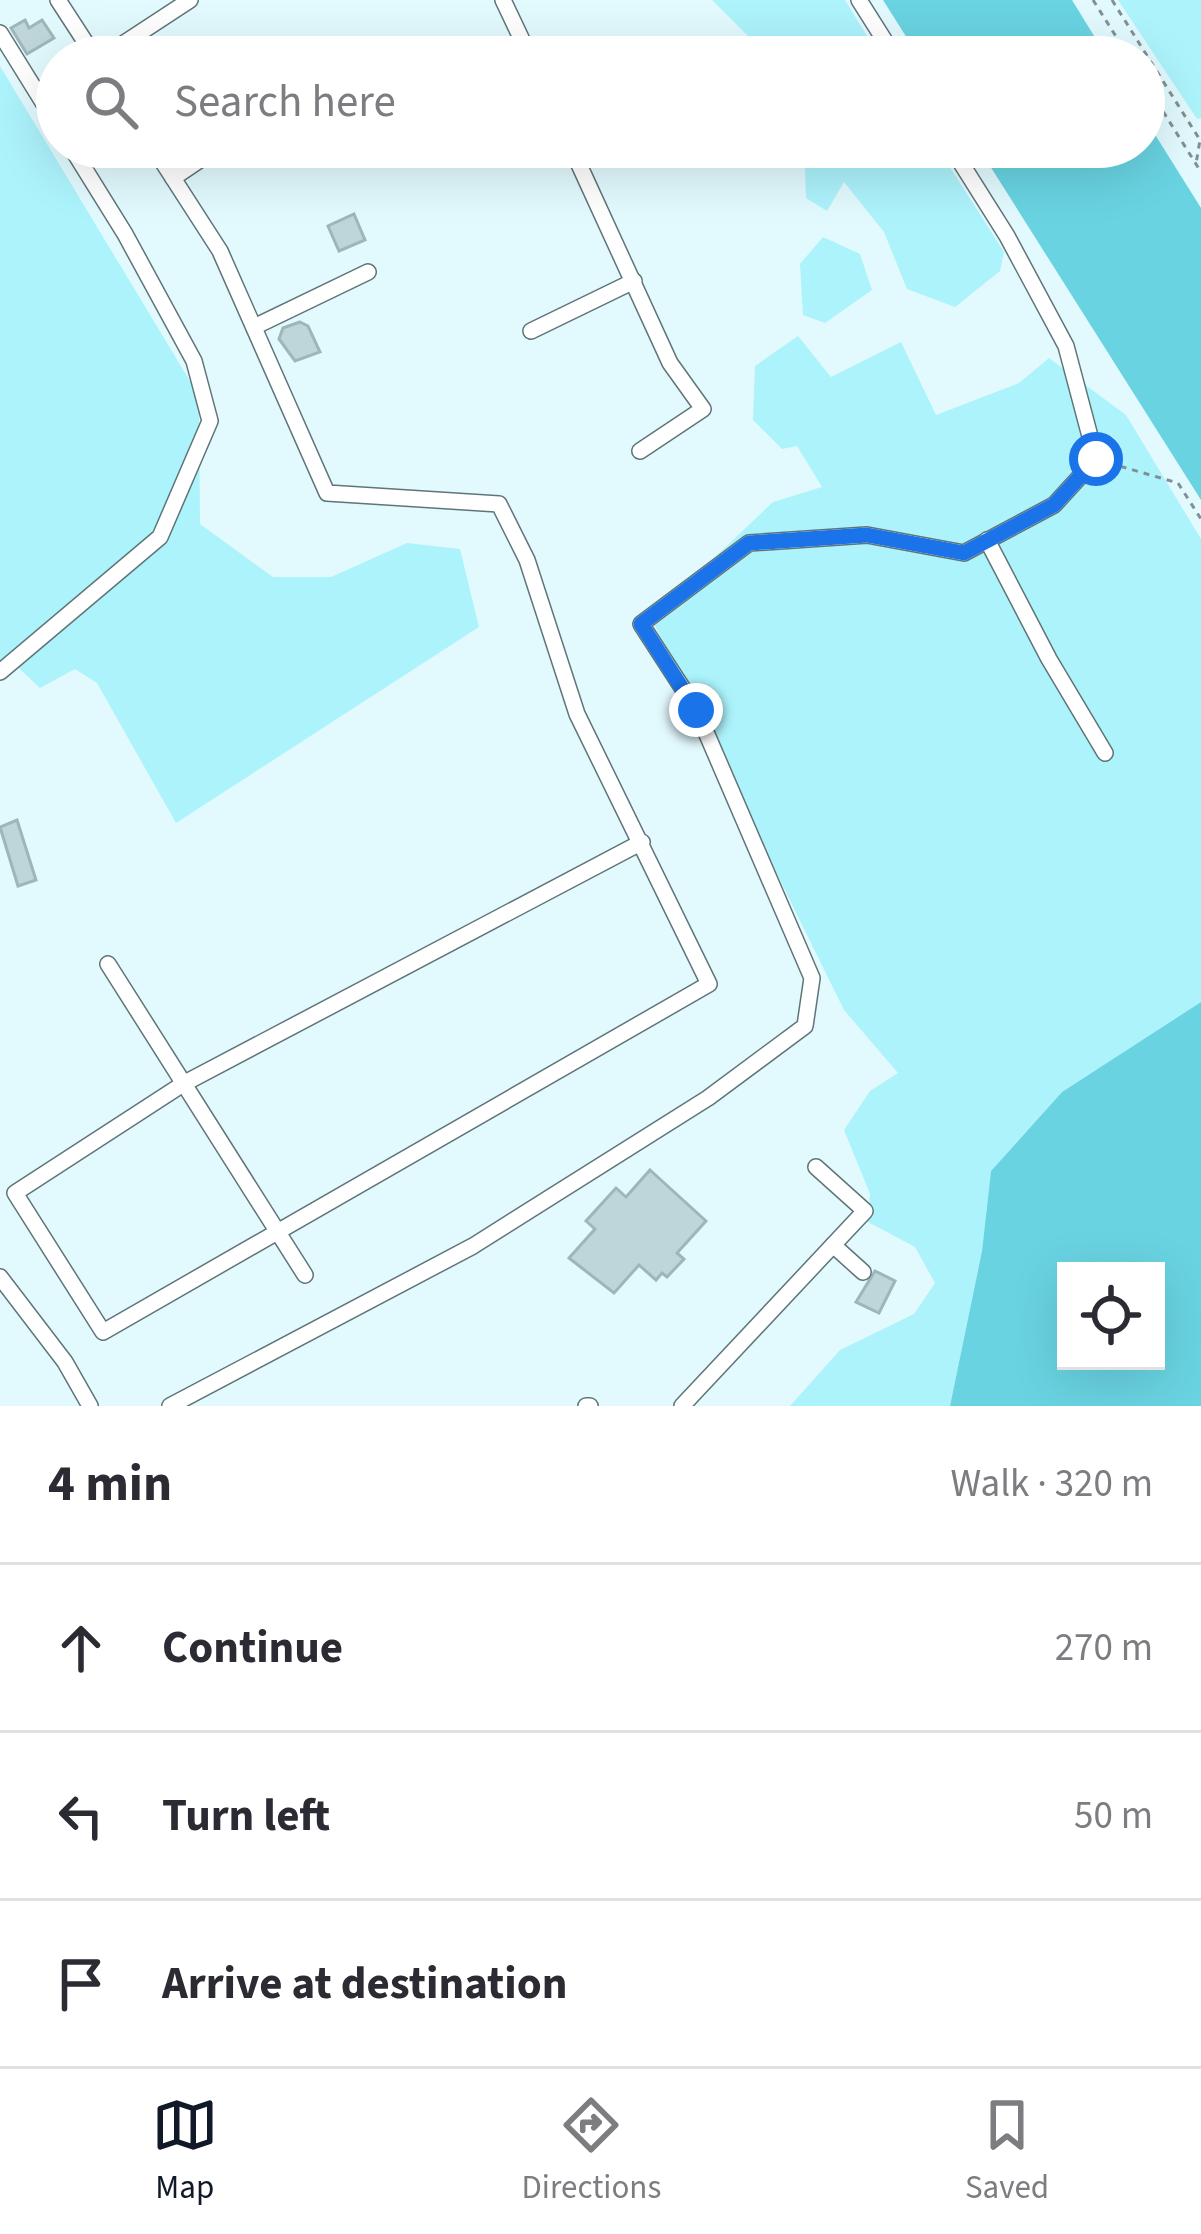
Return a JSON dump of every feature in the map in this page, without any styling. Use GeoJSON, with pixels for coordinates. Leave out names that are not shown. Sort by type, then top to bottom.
{"type":"FeatureCollection","features":[{"type":"Feature","properties":{"kind":"street"},"geometry":{"type":"LineString","coordinates":[[58,0],[84,36]]}},
{"type":"Feature","properties":{"kind":"street"},"geometry":{"type":"LineString","coordinates":[[133,36],[190,0]]}},
{"type":"Feature","properties":{"kind":"street"},"geometry":{"type":"LineString","coordinates":[[503,0],[520,36]]}},
{"type":"Feature","properties":{"kind":"street"},"geometry":{"type":"LineString","coordinates":[[859,0],[882,36]]}},
{"type":"Feature","properties":{"kind":"street"},"geometry":{"type":"LineString","coordinates":[[0,33],[36,91]]}},
{"type":"Feature","properties":{"kind":"street"},"geometry":{"type":"LineString","coordinates":[[0,672],[160,537],[210,421],[194,361],[84,168]]}},
{"type":"Feature","properties":{"kind":"street"},"geometry":{"type":"LineString","coordinates":[[166,168],[220,251],[327,493],[500,504],[527,560],[577,713],[642,842],[709,984],[103,1332],[15,1193],[183,1084],[642,842]]}},
{"type":"Feature","properties":{"kind":"street"},"geometry":{"type":"LineString","coordinates":[[172,178],[187,168]]}},
{"type":"Feature","properties":{"kind":"street"},"geometry":{"type":"LineString","coordinates":[[582,168],[670,362],[703,409],[640,451]]}},
{"type":"Feature","properties":{"kind":"street"},"geometry":{"type":"LineString","coordinates":[[170,1406],[473,1246],[708,1098],[805,1026],[812,978],[696,710],[641,624],[749,543],[867,535],[964,553],[1054,505],[1096,459],[1066,346],[964,168]]}},
{"type":"Feature","properties":{"kind":"street"},"geometry":{"type":"LineString","coordinates":[[254,327],[368,272]]}},
{"type":"Feature","properties":{"kind":"street"},"geometry":{"type":"LineString","coordinates":[[531,331],[634,280]]}},
{"type":"Feature","properties":{"kind":"street"},"geometry":{"type":"LineString","coordinates":[[988,540],[1049,659],[1105,752]]}},
{"type":"Feature","properties":{"kind":"street"},"geometry":{"type":"LineString","coordinates":[[108,964],[305,1275]]}},
{"type":"Feature","properties":{"kind":"street"},"geometry":{"type":"LineString","coordinates":[[682,1406],[866,1210],[816,1167]]}},
{"type":"Feature","properties":{"kind":"street"},"geometry":{"type":"LineString","coordinates":[[833,1245],[862,1272]]}},
{"type":"Feature","properties":{"kind":"street"},"geometry":{"type":"LineString","coordinates":[[0,1276],[65,1362],[90,1406]]}},
{"type":"Feature","properties":{"kind":"path"},"geometry":{"type":"LineString","coordinates":[[1094,0],[1116,36]]}},
{"type":"Feature","properties":{"kind":"path"},"geometry":{"type":"LineString","coordinates":[[1112,0],[1135,36]]}},
{"type":"Feature","properties":{"kind":"path"},"geometry":{"type":"LineString","coordinates":[[1165,84],[1200,140],[1198,161]]}},
{"type":"Feature","properties":{"kind":"path"},"geometry":{"type":"LineString","coordinates":[[1165,112],[1201,172]]}},
{"type":"Feature","properties":{"kind":"path"},"geometry":{"type":"LineString","coordinates":[[1096,459],[1178,483],[1201,519]]}},
{"type":"Feature","properties":{"kind":"shaded area"},"geometry":{"type":"Polygon","coordinates":[[[712,0],[845,0],[867,36],[748,36],[712,0]]]}},
{"type":"Feature","properties":{"kind":"shaded area"},"geometry":{"type":"Polygon","coordinates":[[[883,0],[1072,0],[1094,36],[906,36],[883,0]]]}},
{"type":"Feature","properties":{"kind":"shaded area"},"geometry":{"type":"Polygon","coordinates":[[[1118,0],[1201,0],[1201,118],[1197,119],[1165,71],[1165,36],[1142,36],[1118,0]]]}},
{"type":"Feature","properties":{"kind":"shaded area"},"geometry":{"type":"Polygon","coordinates":[[[0,66],[36,126],[36,168],[62,168],[199,396],[200,524],[273,577],[331,577],[407,543],[460,549],[479,627],[176,823],[97,683],[75,669],[40,688],[8,658],[0,664],[0,66]]]}},
{"type":"Feature","properties":{"kind":"shaded area"},"geometry":{"type":"Polygon","coordinates":[[[1165,151],[1201,208],[1201,500],[991,168],[1165,168],[1165,151]]]}},
{"type":"Feature","properties":{"kind":"shaded area"},"geometry":{"type":"Polygon","coordinates":[[[805,168],[950,168],[1004,252],[1000,271],[955,307],[907,289],[884,232],[844,182],[827,211],[806,198],[805,168]]]}},
{"type":"Feature","properties":{"kind":"shaded area"},"geometry":{"type":"Polygon","coordinates":[[[823,237],[860,254],[872,290],[825,323],[803,315],[800,264],[823,237]]]}},
{"type":"Feature","properties":{"kind":"shaded area"},"geometry":{"type":"Polygon","coordinates":[[[798,336],[831,377],[901,342],[936,415],[1019,383],[1049,358],[1126,415],[1201,539],[1201,1002],[1062,1092],[991,1171],[982,1251],[950,1406],[790,1406],[840,1350],[914,1314],[935,1283],[915,1247],[868,1222],[870,1194],[844,1130],[870,1091],[898,1073],[844,1010],[651,618],[773,502],[822,487],[797,446],[782,449],[753,420],[755,366],[798,336]]]}},
{"type":"Feature","properties":{"kind":"shaded area"},"geometry":{"type":"Polygon","coordinates":[[[1201,1002],[1201,1406],[950,1406],[982,1251],[991,1171],[1062,1092],[1201,1002]]]}},
{"type":"Feature","properties":{"kind":"building"},"geometry":{"type":"Polygon","coordinates":[[[25,20],[29,28],[42,20],[53,36],[36,36],[36,49],[27,54],[11,28],[25,20]]]}},
{"type":"Feature","properties":{"kind":"building"},"geometry":{"type":"Polygon","coordinates":[[[354,214],[365,240],[339,251],[328,226],[354,214]]]}},
{"type":"Feature","properties":{"kind":"building"},"geometry":{"type":"Polygon","coordinates":[[[300,322],[308,326],[320,352],[295,361],[279,339],[283,328],[300,322]]]}},
{"type":"Feature","properties":{"kind":"building"},"geometry":{"type":"Polygon","coordinates":[[[17,820],[36,880],[18,886],[0,827],[17,820]]]}},
{"type":"Feature","properties":{"kind":"building"},"geometry":{"type":"Polygon","coordinates":[[[650,1170],[706,1221],[677,1253],[684,1259],[667,1277],[662,1273],[656,1280],[639,1265],[614,1293],[569,1258],[595,1229],[586,1221],[616,1188],[626,1197],[650,1170]]]}},
{"type":"Feature","properties":{"kind":"building"},"geometry":{"type":"Polygon","coordinates":[[[875,1271],[895,1281],[879,1313],[856,1302],[875,1271]]]}},
{"type":"Feature","properties":{"kind":"route"},"geometry":{"type":"LineString","coordinates":[[696,710],[641,624],[749,543],[867,535],[964,553],[1054,505],[1096,459]]}}]}
